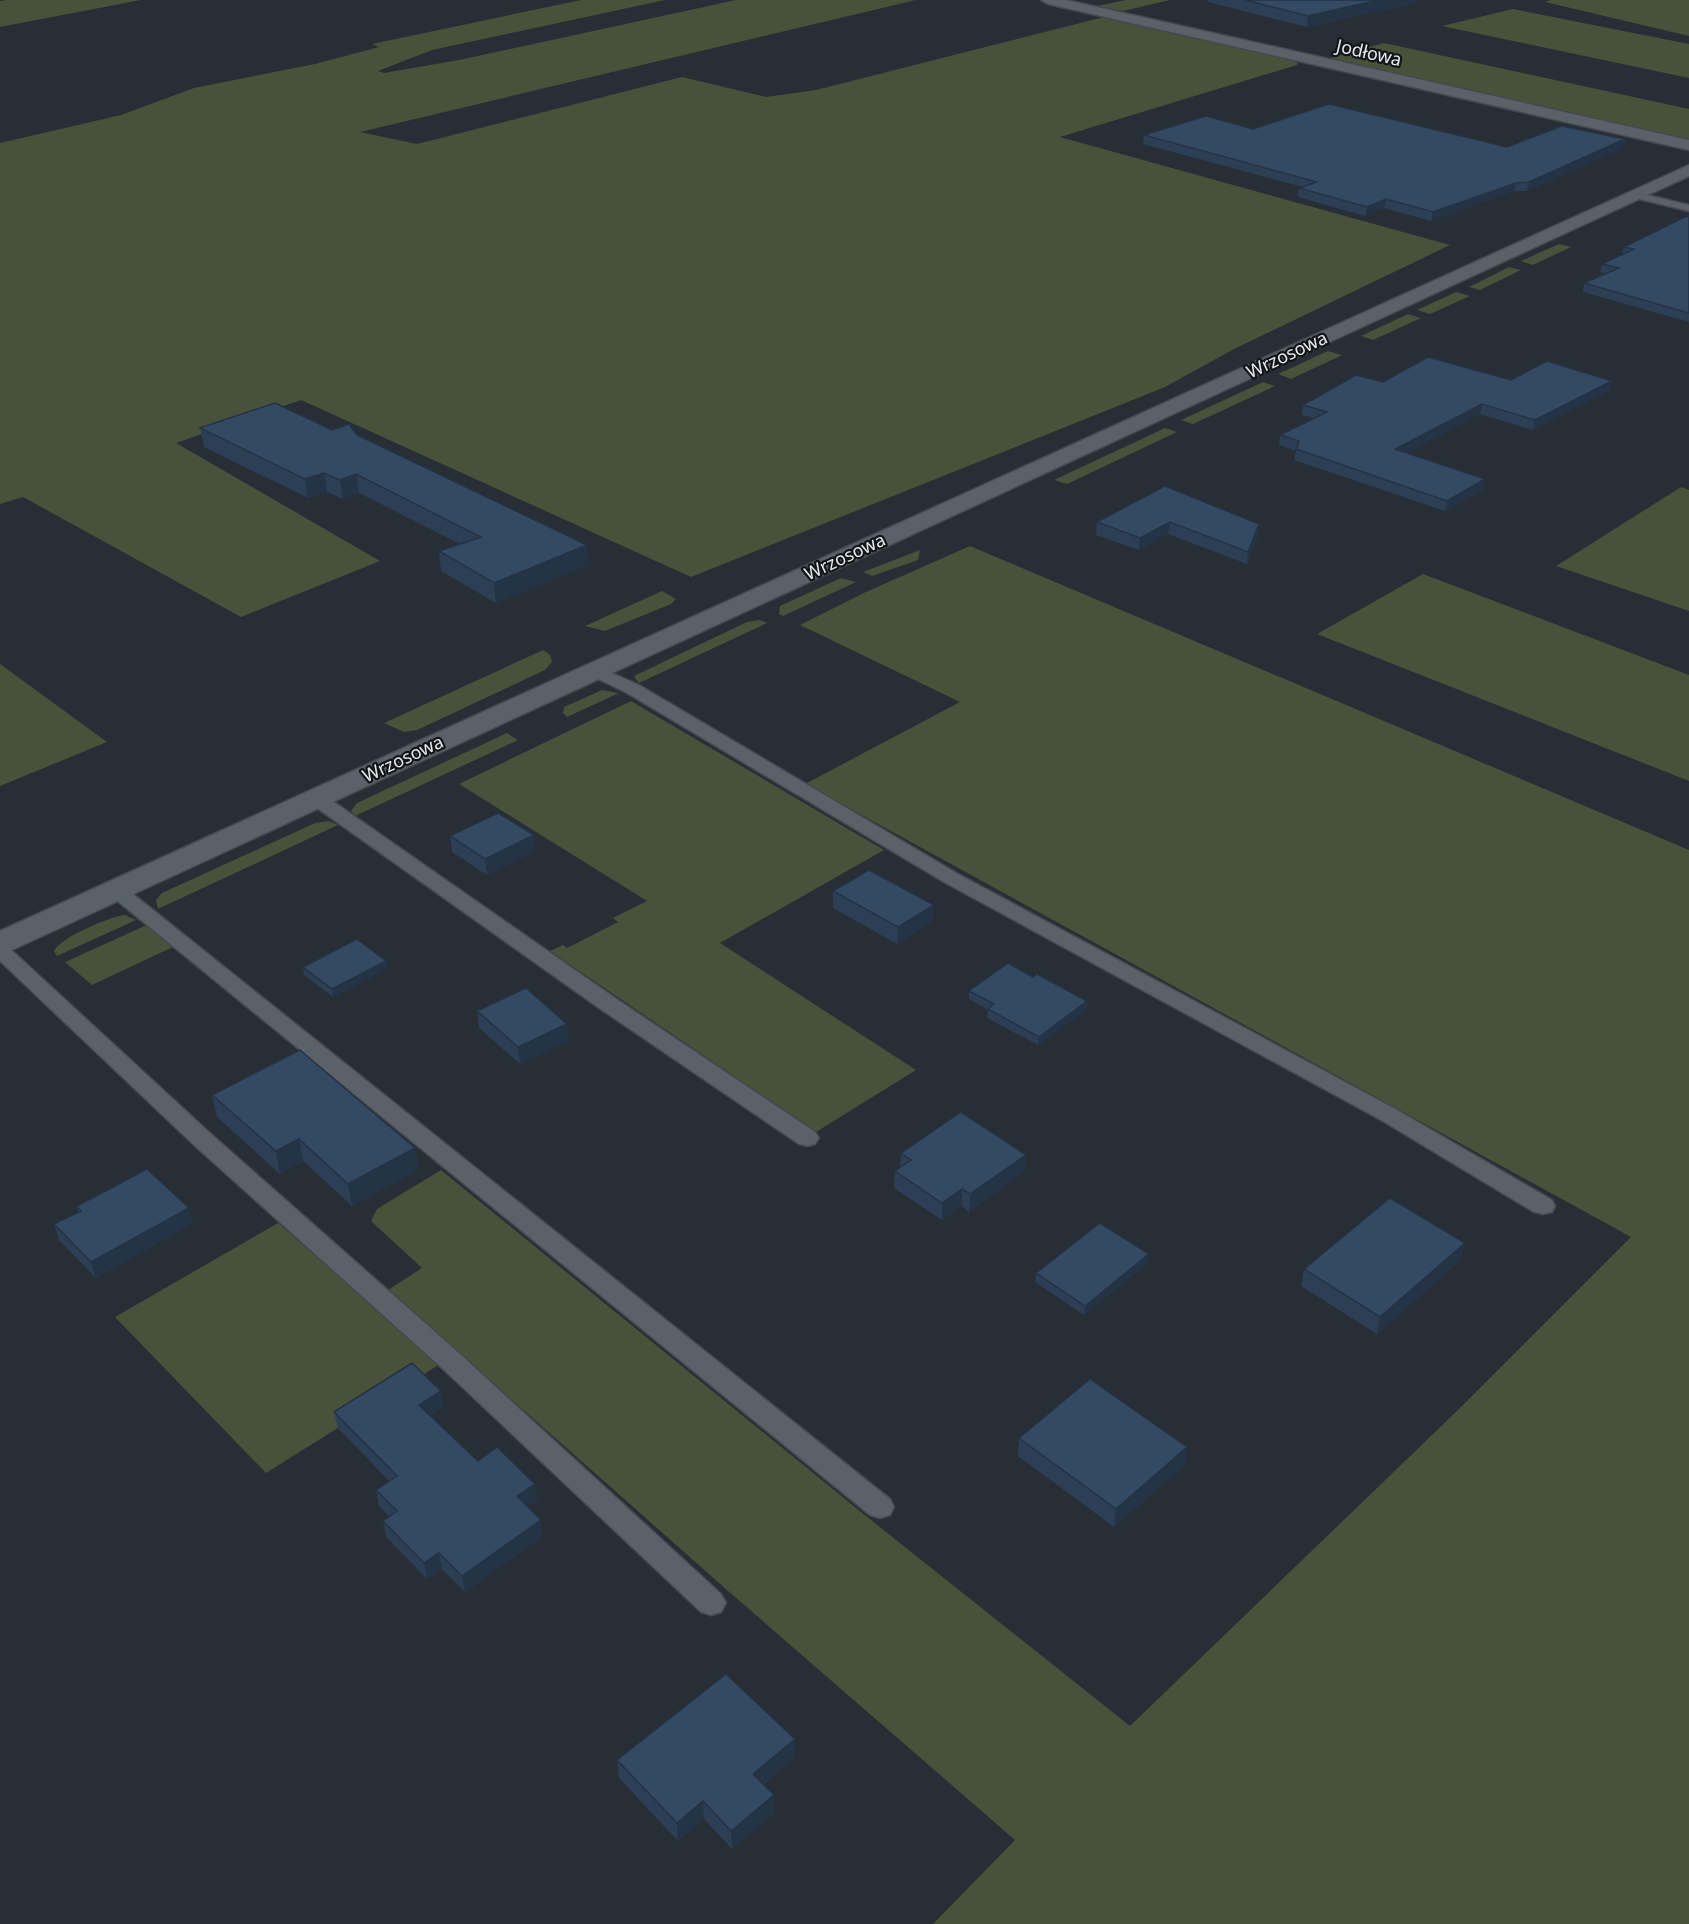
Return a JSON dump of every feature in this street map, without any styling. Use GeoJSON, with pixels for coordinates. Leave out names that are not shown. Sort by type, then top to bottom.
{"type":"FeatureCollection","features":[{"type":"Feature","properties":{"kind":"main road","name":"Jodłowa"},"geometry":{"type":"LineString","coordinates":[[1048,0],[1686,147]]}},
{"type":"Feature","properties":{"kind":"main road","name":"Wrzosowa"},"geometry":{"type":"LineString","coordinates":[[0,944],[1689,170]]}},
{"type":"Feature","properties":{"kind":"lane"},"geometry":{"type":"LineString","coordinates":[[1635,195],[1689,208]]}},
{"type":"Feature","properties":{"kind":"lane"},"geometry":{"type":"LineString","coordinates":[[596,671],[633,689],[951,878],[1389,1115],[1543,1206]]}},
{"type":"Feature","properties":{"kind":"lane"},"geometry":{"type":"LineString","coordinates":[[317,799],[598,996],[807,1138]]}},
{"type":"Feature","properties":{"kind":"lane"},"geometry":{"type":"LineString","coordinates":[[116,890],[880,1507]]}},
{"type":"Feature","properties":{"kind":"lane"},"geometry":{"type":"LineString","coordinates":[[0,950],[203,1140],[451,1361],[711,1603]]}},
{"type":"Feature","properties":{"kind":"green space"},"geometry":{"type":"Polygon","coordinates":[[[141,0],[0,27],[0,1],[141,0]]]}},
{"type":"Feature","properties":{"kind":"green space"},"geometry":{"type":"Polygon","coordinates":[[[581,0],[665,0],[432,50],[378,71],[384,73],[459,60],[736,0],[916,0],[360,132],[417,144],[682,77],[766,97],[816,90],[1104,17],[1298,61],[1297,65],[1060,137],[1450,245],[1234,349],[1165,387],[691,577],[301,400],[176,443],[380,561],[241,617],[23,497],[0,504],[0,143],[121,115],[194,88],[315,64],[379,47],[372,44],[581,0]]]}},
{"type":"Feature","properties":{"kind":"green space"},"geometry":{"type":"Polygon","coordinates":[[[1126,0],[1170,0],[1123,11],[1097,6],[1126,0]]]}},
{"type":"Feature","properties":{"kind":"green space"},"geometry":{"type":"Polygon","coordinates":[[[1551,0],[1689,0],[1689,36],[1545,2],[1551,0]]]}},
{"type":"Feature","properties":{"kind":"green space"},"geometry":{"type":"Polygon","coordinates":[[[1513,9],[1689,44],[1689,78],[1442,26],[1513,9]]]}},
{"type":"Feature","properties":{"kind":"green space"},"geometry":{"type":"Polygon","coordinates":[[[1384,43],[1689,109],[1689,140],[1330,58],[1384,43]]]}},
{"type":"Feature","properties":{"kind":"green space"},"geometry":{"type":"Polygon","coordinates":[[[1559,244],[1571,247],[1533,265],[1521,261],[1559,244]]]}},
{"type":"Feature","properties":{"kind":"green space"},"geometry":{"type":"Polygon","coordinates":[[[1509,267],[1521,270],[1480,290],[1469,287],[1509,267]]]}},
{"type":"Feature","properties":{"kind":"green space"},"geometry":{"type":"Polygon","coordinates":[[[1456,292],[1470,296],[1430,314],[1417,310],[1456,292]]]}},
{"type":"Feature","properties":{"kind":"green space"},"geometry":{"type":"Polygon","coordinates":[[[1408,314],[1421,318],[1373,340],[1361,336],[1408,314]]]}},
{"type":"Feature","properties":{"kind":"green space"},"geometry":{"type":"Polygon","coordinates":[[[1328,351],[1342,355],[1291,379],[1278,374],[1328,351]]]}},
{"type":"Feature","properties":{"kind":"green space"},"geometry":{"type":"Polygon","coordinates":[[[1263,382],[1275,386],[1193,424],[1181,420],[1263,382]]]}},
{"type":"Feature","properties":{"kind":"green space"},"geometry":{"type":"Polygon","coordinates":[[[1165,428],[1177,432],[1067,484],[1054,480],[1165,428]]]}},
{"type":"Feature","properties":{"kind":"green space"},"geometry":{"type":"Polygon","coordinates":[[[1681,487],[1689,490],[1689,611],[1556,566],[1681,487]]]}},
{"type":"Feature","properties":{"kind":"green space"},"geometry":{"type":"Polygon","coordinates":[[[970,546],[1689,850],[1689,1924],[933,1924],[1015,1840],[727,1590],[388,1290],[422,1268],[371,1221],[377,1209],[441,1170],[866,1516],[1130,1726],[1460,1408],[1631,1237],[805,784],[960,702],[800,625],[866,592],[970,546]]]}},
{"type":"Feature","properties":{"kind":"green space"},"geometry":{"type":"Polygon","coordinates":[[[920,550],[918,560],[872,576],[863,572],[920,550]]]}},
{"type":"Feature","properties":{"kind":"green space"},"geometry":{"type":"Polygon","coordinates":[[[1423,574],[1689,675],[1689,781],[1317,634],[1423,574]]]}},
{"type":"Feature","properties":{"kind":"green space"},"geometry":{"type":"Polygon","coordinates":[[[841,578],[856,582],[783,616],[779,614],[780,606],[841,578]]]}},
{"type":"Feature","properties":{"kind":"green space"},"geometry":{"type":"Polygon","coordinates":[[[662,591],[676,599],[671,604],[605,631],[585,626],[662,591]]]}},
{"type":"Feature","properties":{"kind":"green space"},"geometry":{"type":"Polygon","coordinates":[[[760,620],[767,623],[639,683],[634,677],[747,622],[760,620]]]}},
{"type":"Feature","properties":{"kind":"green space"},"geometry":{"type":"Polygon","coordinates":[[[543,650],[550,655],[552,662],[545,670],[417,730],[404,732],[384,723],[543,650]]]}},
{"type":"Feature","properties":{"kind":"green space"},"geometry":{"type":"Polygon","coordinates":[[[0,664],[107,742],[0,786],[0,664]]]}},
{"type":"Feature","properties":{"kind":"green space"},"geometry":{"type":"Polygon","coordinates":[[[602,690],[619,693],[567,717],[563,713],[564,707],[602,690]]]}},
{"type":"Feature","properties":{"kind":"green space"},"geometry":{"type":"Polygon","coordinates":[[[631,701],[884,850],[720,943],[916,1070],[816,1132],[550,951],[563,945],[567,948],[618,922],[613,918],[647,901],[459,784],[631,701]]]}},
{"type":"Feature","properties":{"kind":"green space"},"geometry":{"type":"Polygon","coordinates":[[[507,733],[518,740],[355,816],[351,811],[357,803],[507,733]]]}},
{"type":"Feature","properties":{"kind":"green space"},"geometry":{"type":"Polygon","coordinates":[[[328,821],[338,825],[158,909],[156,900],[162,893],[315,823],[328,821]]]}},
{"type":"Feature","properties":{"kind":"green space"},"geometry":{"type":"Polygon","coordinates":[[[125,915],[136,920],[57,956],[54,951],[66,940],[86,928],[125,915]]]}},
{"type":"Feature","properties":{"kind":"green space"},"geometry":{"type":"Polygon","coordinates":[[[149,924],[175,946],[92,985],[65,962],[149,924]]]}},
{"type":"Feature","properties":{"kind":"green space"},"geometry":{"type":"Polygon","coordinates":[[[278,1223],[440,1364],[266,1473],[115,1317],[278,1223]]]}},
{"type":"Feature","properties":{"kind":"building"},"geometry":{"type":"Polygon","coordinates":[[[1245,0],[1379,0],[1308,16],[1245,0]]]}},
{"type":"Feature","properties":{"kind":"building"},"geometry":{"type":"Polygon","coordinates":[[[1329,104],[1507,147],[1562,126],[1625,139],[1529,182],[1516,183],[1433,212],[1386,199],[1367,207],[1299,188],[1317,182],[1144,135],[1206,116],[1253,129],[1329,104]]]}},
{"type":"Feature","properties":{"kind":"building"},"geometry":{"type":"Polygon","coordinates":[[[1689,215],[1689,313],[1584,283],[1619,268],[1602,264],[1634,249],[1624,247],[1689,215]]]}},
{"type":"Feature","properties":{"kind":"building"},"geometry":{"type":"Polygon","coordinates":[[[1428,357],[1511,380],[1547,361],[1612,381],[1535,420],[1482,404],[1395,449],[1485,479],[1447,501],[1296,449],[1299,441],[1280,435],[1327,412],[1303,405],[1356,375],[1383,382],[1428,357]]]}},
{"type":"Feature","properties":{"kind":"building"},"geometry":{"type":"Polygon","coordinates":[[[275,403],[332,430],[349,424],[357,435],[587,545],[494,583],[439,551],[481,537],[356,474],[340,480],[324,473],[305,479],[200,428],[275,403]]]}},
{"type":"Feature","properties":{"kind":"building"},"geometry":{"type":"Polygon","coordinates":[[[1165,486],[1259,524],[1248,552],[1170,522],[1140,538],[1097,522],[1165,486]]]}},
{"type":"Feature","properties":{"kind":"building"},"geometry":{"type":"Polygon","coordinates":[[[498,813],[534,835],[485,859],[450,836],[498,813]]]}},
{"type":"Feature","properties":{"kind":"building"},"geometry":{"type":"Polygon","coordinates":[[[869,870],[934,905],[898,927],[833,891],[869,870]]]}},
{"type":"Feature","properties":{"kind":"building"},"geometry":{"type":"Polygon","coordinates":[[[357,939],[386,961],[332,989],[303,967],[357,939]]]}},
{"type":"Feature","properties":{"kind":"building"},"geometry":{"type":"Polygon","coordinates":[[[1008,963],[1033,977],[1037,974],[1087,1001],[1039,1037],[988,1009],[994,1004],[969,991],[1008,963]]]}},
{"type":"Feature","properties":{"kind":"building"},"geometry":{"type":"Polygon","coordinates":[[[526,988],[567,1024],[518,1047],[477,1011],[526,988]]]}},
{"type":"Feature","properties":{"kind":"building"},"geometry":{"type":"Polygon","coordinates":[[[300,1050],[415,1148],[348,1184],[299,1139],[276,1151],[212,1095],[300,1050]]]}},
{"type":"Feature","properties":{"kind":"building"},"geometry":{"type":"Polygon","coordinates":[[[961,1112],[1026,1155],[970,1194],[962,1189],[942,1203],[895,1171],[911,1160],[901,1153],[961,1112]]]}},
{"type":"Feature","properties":{"kind":"building"},"geometry":{"type":"Polygon","coordinates":[[[147,1169],[189,1208],[91,1262],[54,1224],[81,1211],[77,1206],[147,1169]]]}},
{"type":"Feature","properties":{"kind":"building"},"geometry":{"type":"Polygon","coordinates":[[[1390,1198],[1465,1243],[1380,1317],[1304,1269],[1390,1198]]]}},
{"type":"Feature","properties":{"kind":"building"},"geometry":{"type":"Polygon","coordinates":[[[1100,1223],[1149,1254],[1085,1306],[1036,1273],[1100,1223]]]}},
{"type":"Feature","properties":{"kind":"building"},"geometry":{"type":"Polygon","coordinates":[[[412,1363],[441,1391],[419,1405],[478,1461],[497,1447],[535,1484],[517,1496],[541,1520],[462,1576],[439,1553],[424,1563],[383,1521],[397,1511],[376,1490],[397,1476],[334,1412],[412,1363]]]}},
{"type":"Feature","properties":{"kind":"building"},"geometry":{"type":"Polygon","coordinates":[[[1090,1379],[1187,1447],[1116,1509],[1019,1438],[1090,1379]]]}},
{"type":"Feature","properties":{"kind":"building"},"geometry":{"type":"Polygon","coordinates":[[[726,1674],[795,1739],[753,1774],[774,1795],[731,1831],[703,1801],[677,1823],[617,1760],[726,1674]]]}}]}
